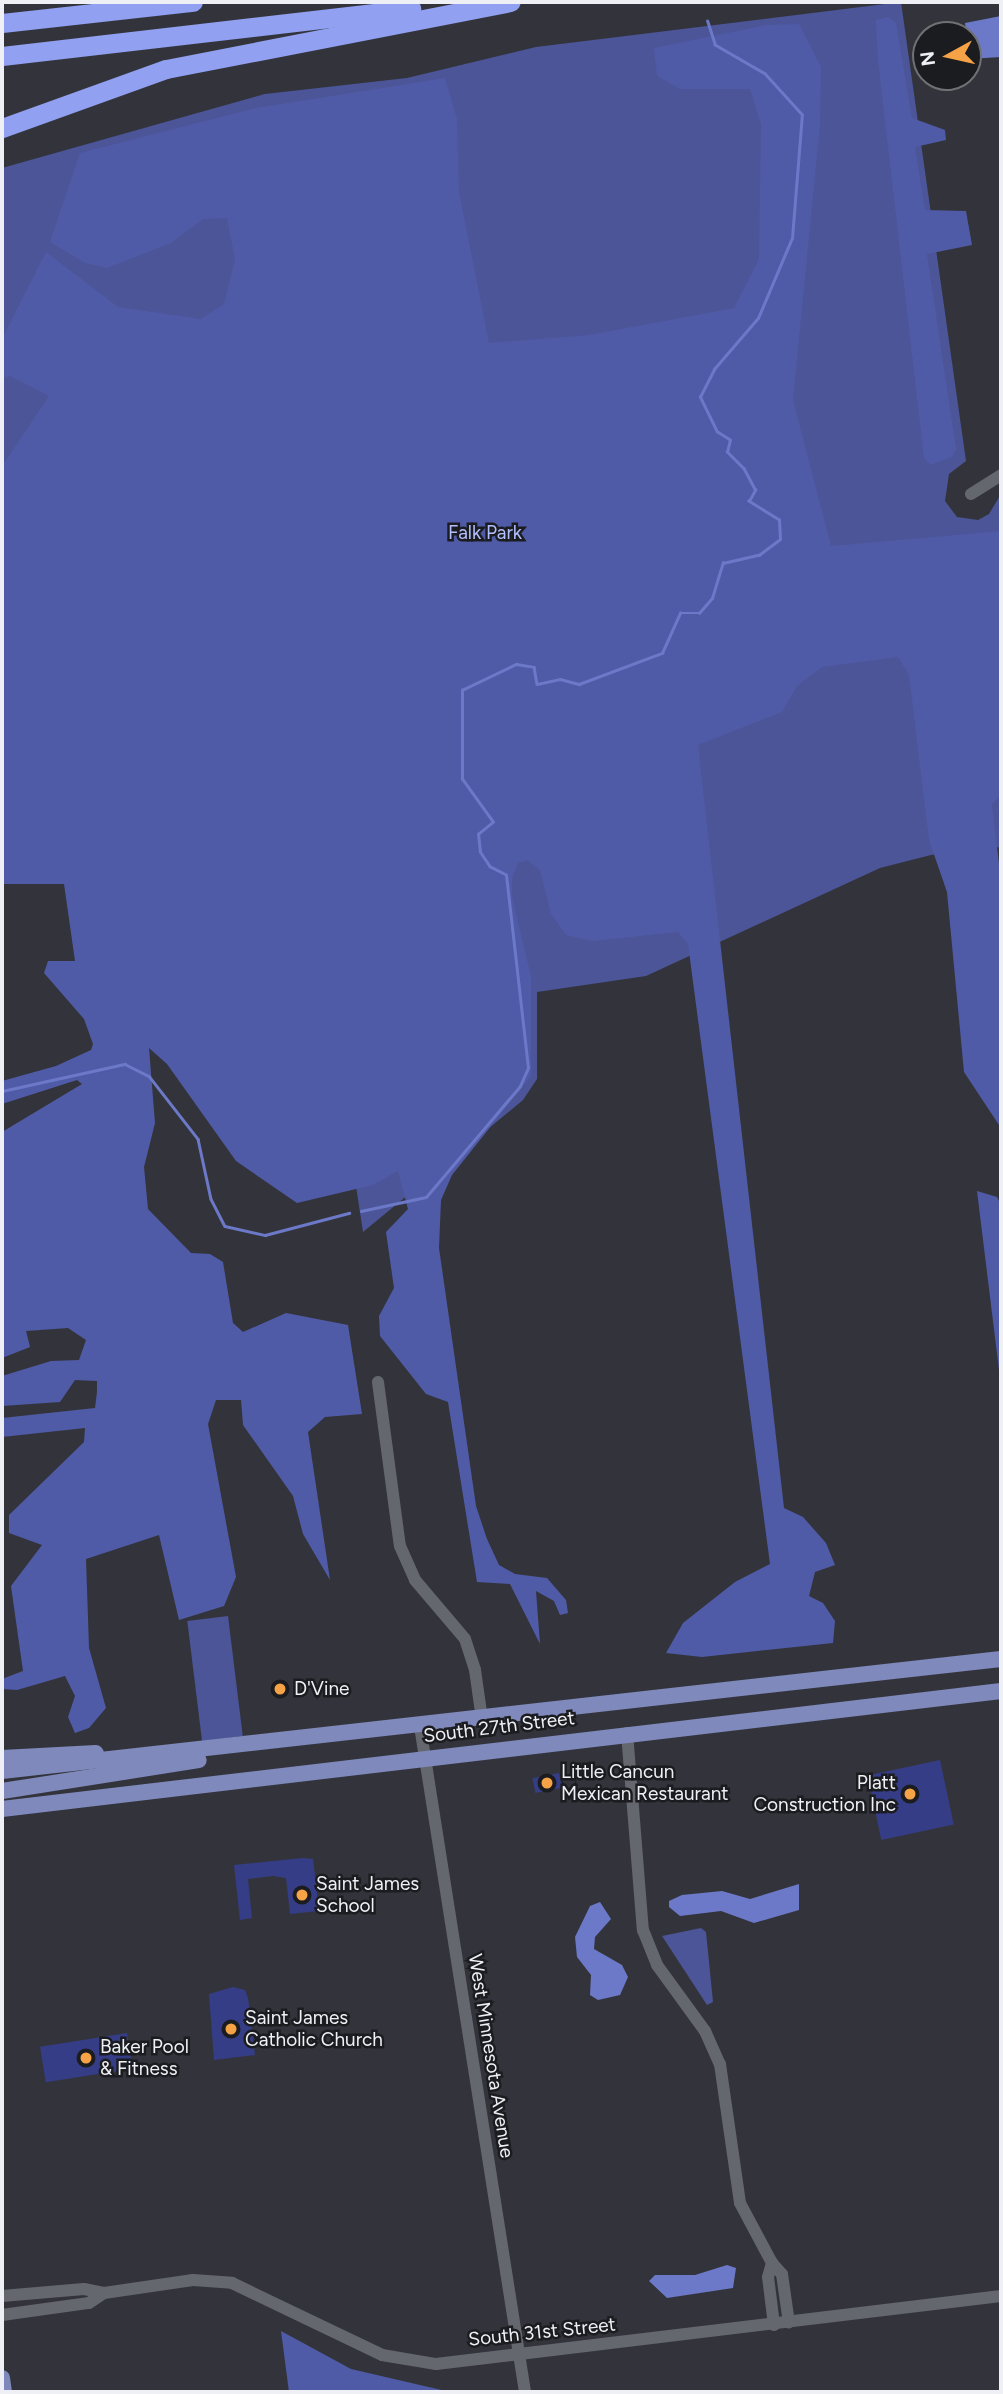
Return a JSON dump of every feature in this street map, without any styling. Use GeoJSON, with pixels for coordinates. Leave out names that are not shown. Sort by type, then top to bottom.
{"type":"FeatureCollection","features":[{"type":"Feature","properties":{"kind":"highway"},"geometry":{"type":"LineString","coordinates":[[2,23],[193,2]]}},
{"type":"Feature","properties":{"kind":"highway"},"geometry":{"type":"LineString","coordinates":[[2,56],[472,2]]}},
{"type":"Feature","properties":{"kind":"highway"},"geometry":{"type":"LineString","coordinates":[[2,128],[166,69],[511,2]]}},
{"type":"Feature","properties":{"kind":"main road","name":"South 27th Street"},"geometry":{"type":"LineString","coordinates":[[2,1771],[1001,1659]]}},
{"type":"Feature","properties":{"kind":"main road","name":"South 27th Street"},"geometry":{"type":"LineString","coordinates":[[2,1809],[627,1733],[1001,1691]]}},
{"type":"Feature","properties":{"kind":"main road"},"geometry":{"type":"LineString","coordinates":[[2,1791],[200,1759],[238,1746]]}},
{"type":"Feature","properties":{"kind":"main road"},"geometry":{"type":"LineString","coordinates":[[2,1758],[64,1752],[151,1755]]}},
{"type":"Feature","properties":{"kind":"main road"},"geometry":{"type":"LineString","coordinates":[[2,2378],[4,2392]]}},
{"type":"Feature","properties":{"kind":"street"},"geometry":{"type":"LineString","coordinates":[[971,494],[1001,475]]}},
{"type":"Feature","properties":{"kind":"street"},"geometry":{"type":"LineString","coordinates":[[378,1382],[400,1546],[415,1580],[465,1639],[475,1670],[482,1719]]}},
{"type":"Feature","properties":{"kind":"street","name":"West Minnesota Avenue"},"geometry":{"type":"LineString","coordinates":[[420,1726],[525,2392]]}},
{"type":"Feature","properties":{"kind":"street"},"geometry":{"type":"LineString","coordinates":[[627,1733],[643,1930],[657,1965],[705,2031],[720,2064],[740,2203],[772,2263],[782,2274],[789,2323]]}},
{"type":"Feature","properties":{"kind":"street"},"geometry":{"type":"LineString","coordinates":[[772,2263],[768,2277],[774,2325]]}},
{"type":"Feature","properties":{"kind":"street","name":"South 31st Street"},"geometry":{"type":"LineString","coordinates":[[2,2297],[85,2289],[104,2293],[194,2280],[232,2283],[382,2355],[436,2364],[774,2325],[1001,2295]]}},
{"type":"Feature","properties":{"kind":"street","name":"South 31st Street"},"geometry":{"type":"LineString","coordinates":[[2,2315],[89,2303],[104,2293]]}},
{"type":"Feature","properties":{"kind":"green space","name":"Falk Park"},"geometry":{"type":"Polygon","coordinates":[[[901,2],[966,461],[949,474],[945,501],[957,517],[978,520],[989,514],[1001,494],[1001,847],[931,855],[880,868],[646,976],[537,992],[537,1079],[523,1100],[363,1232],[322,964],[70,813],[2,821],[2,168],[265,94],[407,78],[536,47],[901,2]]]}},
{"type":"Feature","properties":{"kind":"green space"},"geometry":{"type":"Polygon","coordinates":[[[888,17],[896,23],[912,118],[945,130],[946,140],[915,147],[925,210],[966,211],[972,245],[927,254],[956,449],[952,457],[930,465],[924,458],[878,60],[876,20],[888,17]]]}},
{"type":"Feature","properties":{"kind":"green space","name":"Falk Park"},"geometry":{"type":"Polygon","coordinates":[[[799,24],[821,67],[820,125],[793,400],[831,546],[1001,531],[1001,795],[992,804],[1001,881],[1001,1128],[964,1072],[947,892],[929,840],[909,675],[898,657],[822,667],[797,686],[782,712],[698,745],[784,1508],[803,1517],[826,1543],[835,1565],[815,1572],[809,1596],[823,1603],[835,1621],[833,1643],[702,1657],[666,1653],[683,1623],[735,1582],[770,1564],[688,944],[678,932],[593,941],[566,935],[551,914],[540,870],[527,860],[518,863],[512,878],[512,897],[531,976],[531,1076],[452,1175],[441,1200],[439,1248],[476,1506],[487,1539],[499,1565],[515,1574],[547,1578],[566,1600],[568,1613],[560,1615],[554,1601],[536,1591],[540,1644],[510,1584],[477,1582],[448,1402],[426,1394],[380,1336],[379,1316],[394,1288],[386,1232],[408,1209],[398,1171],[373,1185],[297,1203],[236,1161],[167,1064],[149,1048],[155,1123],[144,1167],[148,1209],[191,1253],[210,1254],[223,1262],[233,1323],[243,1332],[286,1313],[348,1325],[362,1414],[325,1417],[308,1432],[330,1580],[303,1534],[293,1496],[243,1425],[241,1400],[216,1400],[208,1424],[236,1577],[224,1606],[179,1620],[159,1535],[86,1559],[89,1648],[106,1708],[89,1728],[75,1733],[68,1717],[75,1696],[65,1676],[17,1690],[2,1689],[2,1679],[23,1671],[11,1586],[42,1545],[9,1533],[9,1515],[84,1442],[85,1428],[2,1437],[2,1418],[95,1408],[97,1381],[75,1380],[60,1402],[2,1406],[2,1376],[51,1361],[79,1360],[86,1340],[68,1328],[26,1331],[30,1347],[2,1358],[2,1132],[82,1084],[77,1080],[2,1104],[2,1081],[56,1066],[91,1050],[93,1044],[84,1019],[44,973],[48,961],[75,961],[64,884],[2,884],[2,466],[49,396],[10,376],[2,378],[2,339],[46,252],[118,307],[201,319],[224,304],[235,259],[227,218],[203,219],[171,243],[107,268],[85,263],[50,242],[80,153],[256,108],[445,78],[457,119],[459,192],[489,343],[589,335],[734,308],[759,259],[761,124],[750,89],[680,89],[657,76],[654,48],[766,25],[799,24]]]}},
{"type":"Feature","properties":{"kind":"green space"},"geometry":{"type":"Polygon","coordinates":[[[977,1191],[997,1197],[1001,1205],[1001,1386],[977,1191]]]}},
{"type":"Feature","properties":{"kind":"green space"},"geometry":{"type":"Polygon","coordinates":[[[228,1616],[243,1736],[202,1741],[187,1621],[228,1616]]]}},
{"type":"Feature","properties":{"kind":"green space"},"geometry":{"type":"Polygon","coordinates":[[[701,1928],[706,1932],[713,2002],[707,2005],[662,1936],[701,1928]]]}},
{"type":"Feature","properties":{"kind":"green space"},"geometry":{"type":"Polygon","coordinates":[[[281,2331],[351,2369],[450,2392],[289,2392],[281,2331]]]}},
{"type":"Feature","properties":{"kind":"shaded area"},"geometry":{"type":"Polygon","coordinates":[[[1001,16],[1001,57],[982,58],[982,21],[975,21],[1001,16]]]}},
{"type":"Feature","properties":{"kind":"shaded area"},"geometry":{"type":"Polygon","coordinates":[[[799,1884],[799,1910],[754,1923],[721,1911],[680,1916],[669,1907],[669,1901],[682,1895],[722,1891],[750,1899],[799,1884]]]}},
{"type":"Feature","properties":{"kind":"shaded area"},"geometry":{"type":"Polygon","coordinates":[[[600,1902],[611,1919],[595,1937],[594,1949],[622,1965],[628,1977],[620,1995],[598,2000],[590,1995],[591,1975],[577,1957],[575,1937],[590,1906],[600,1902]]]}},
{"type":"Feature","properties":{"kind":"shaded area"},"geometry":{"type":"Polygon","coordinates":[[[727,2265],[736,2268],[733,2288],[667,2298],[649,2281],[655,2275],[695,2275],[727,2265]]]}},
{"type":"Feature","properties":{"kind":"building","name":"Platt Construction Inc"},"geometry":{"type":"Polygon","coordinates":[[[940,1760],[954,1825],[881,1840],[868,1775],[940,1760]]]}},
{"type":"Feature","properties":{"kind":"building","name":"Little Cancun Mexican Restaurant"},"geometry":{"type":"Polygon","coordinates":[[[559,1773],[562,1788],[535,1793],[532,1778],[559,1773]]]}},
{"type":"Feature","properties":{"kind":"building","name":"Saint James School"},"geometry":{"type":"Polygon","coordinates":[[[313,1859],[319,1911],[290,1914],[286,1878],[273,1876],[248,1879],[252,1918],[240,1920],[234,1865],[313,1859]]]}},
{"type":"Feature","properties":{"kind":"building","name":"Saint James Catholic Church"},"geometry":{"type":"Polygon","coordinates":[[[233,1987],[245,1990],[248,1998],[255,2055],[214,2060],[209,1994],[233,1987]]]}},
{"type":"Feature","properties":{"kind":"building","name":"Baker Pool & Fitness"},"geometry":{"type":"Polygon","coordinates":[[[127,2033],[133,2069],[46,2082],[40,2047],[127,2033]]]}},
{"type":"Feature","properties":{"kind":"waterway"},"geometry":{"type":"LineString","coordinates":[[361,1211],[426,1197],[520,1086],[528,1068],[506,875],[490,867],[480,852],[478,834],[493,822],[462,779],[462,690],[516,664],[534,667],[537,684],[560,679],[579,684],[662,653],[680,613],[699,613],[712,598],[723,563],[759,555],[780,539],[779,520],[749,501],[755,490],[744,469],[727,452],[730,440],[717,432],[700,397],[714,369],[758,318],[792,238],[802,115],[765,74],[715,45],[707,21]]}},
{"type":"Feature","properties":{"kind":"waterway"},"geometry":{"type":"LineString","coordinates":[[2,1091],[125,1064],[149,1076],[198,1139],[211,1199],[225,1226],[265,1235],[349,1213]]}},
{"type":"Feature","properties":{"kind":"place","name":"D'Vine"},"geometry":{"type":"Point","coordinates":[280,1689]}},
{"type":"Feature","properties":{"kind":"place","name":"Little Cancun Mexican Restaurant"},"geometry":{"type":"Point","coordinates":[547,1783]}},
{"type":"Feature","properties":{"kind":"place","name":"Platt Construction Inc"},"geometry":{"type":"Point","coordinates":[910,1794]}},
{"type":"Feature","properties":{"kind":"place","name":"Saint James School"},"geometry":{"type":"Point","coordinates":[302,1895]}},
{"type":"Feature","properties":{"kind":"place","name":"Saint James Catholic Church"},"geometry":{"type":"Point","coordinates":[231,2029]}},
{"type":"Feature","properties":{"kind":"place","name":"Baker Pool & Fitness"},"geometry":{"type":"Point","coordinates":[86,2058]}}]}
